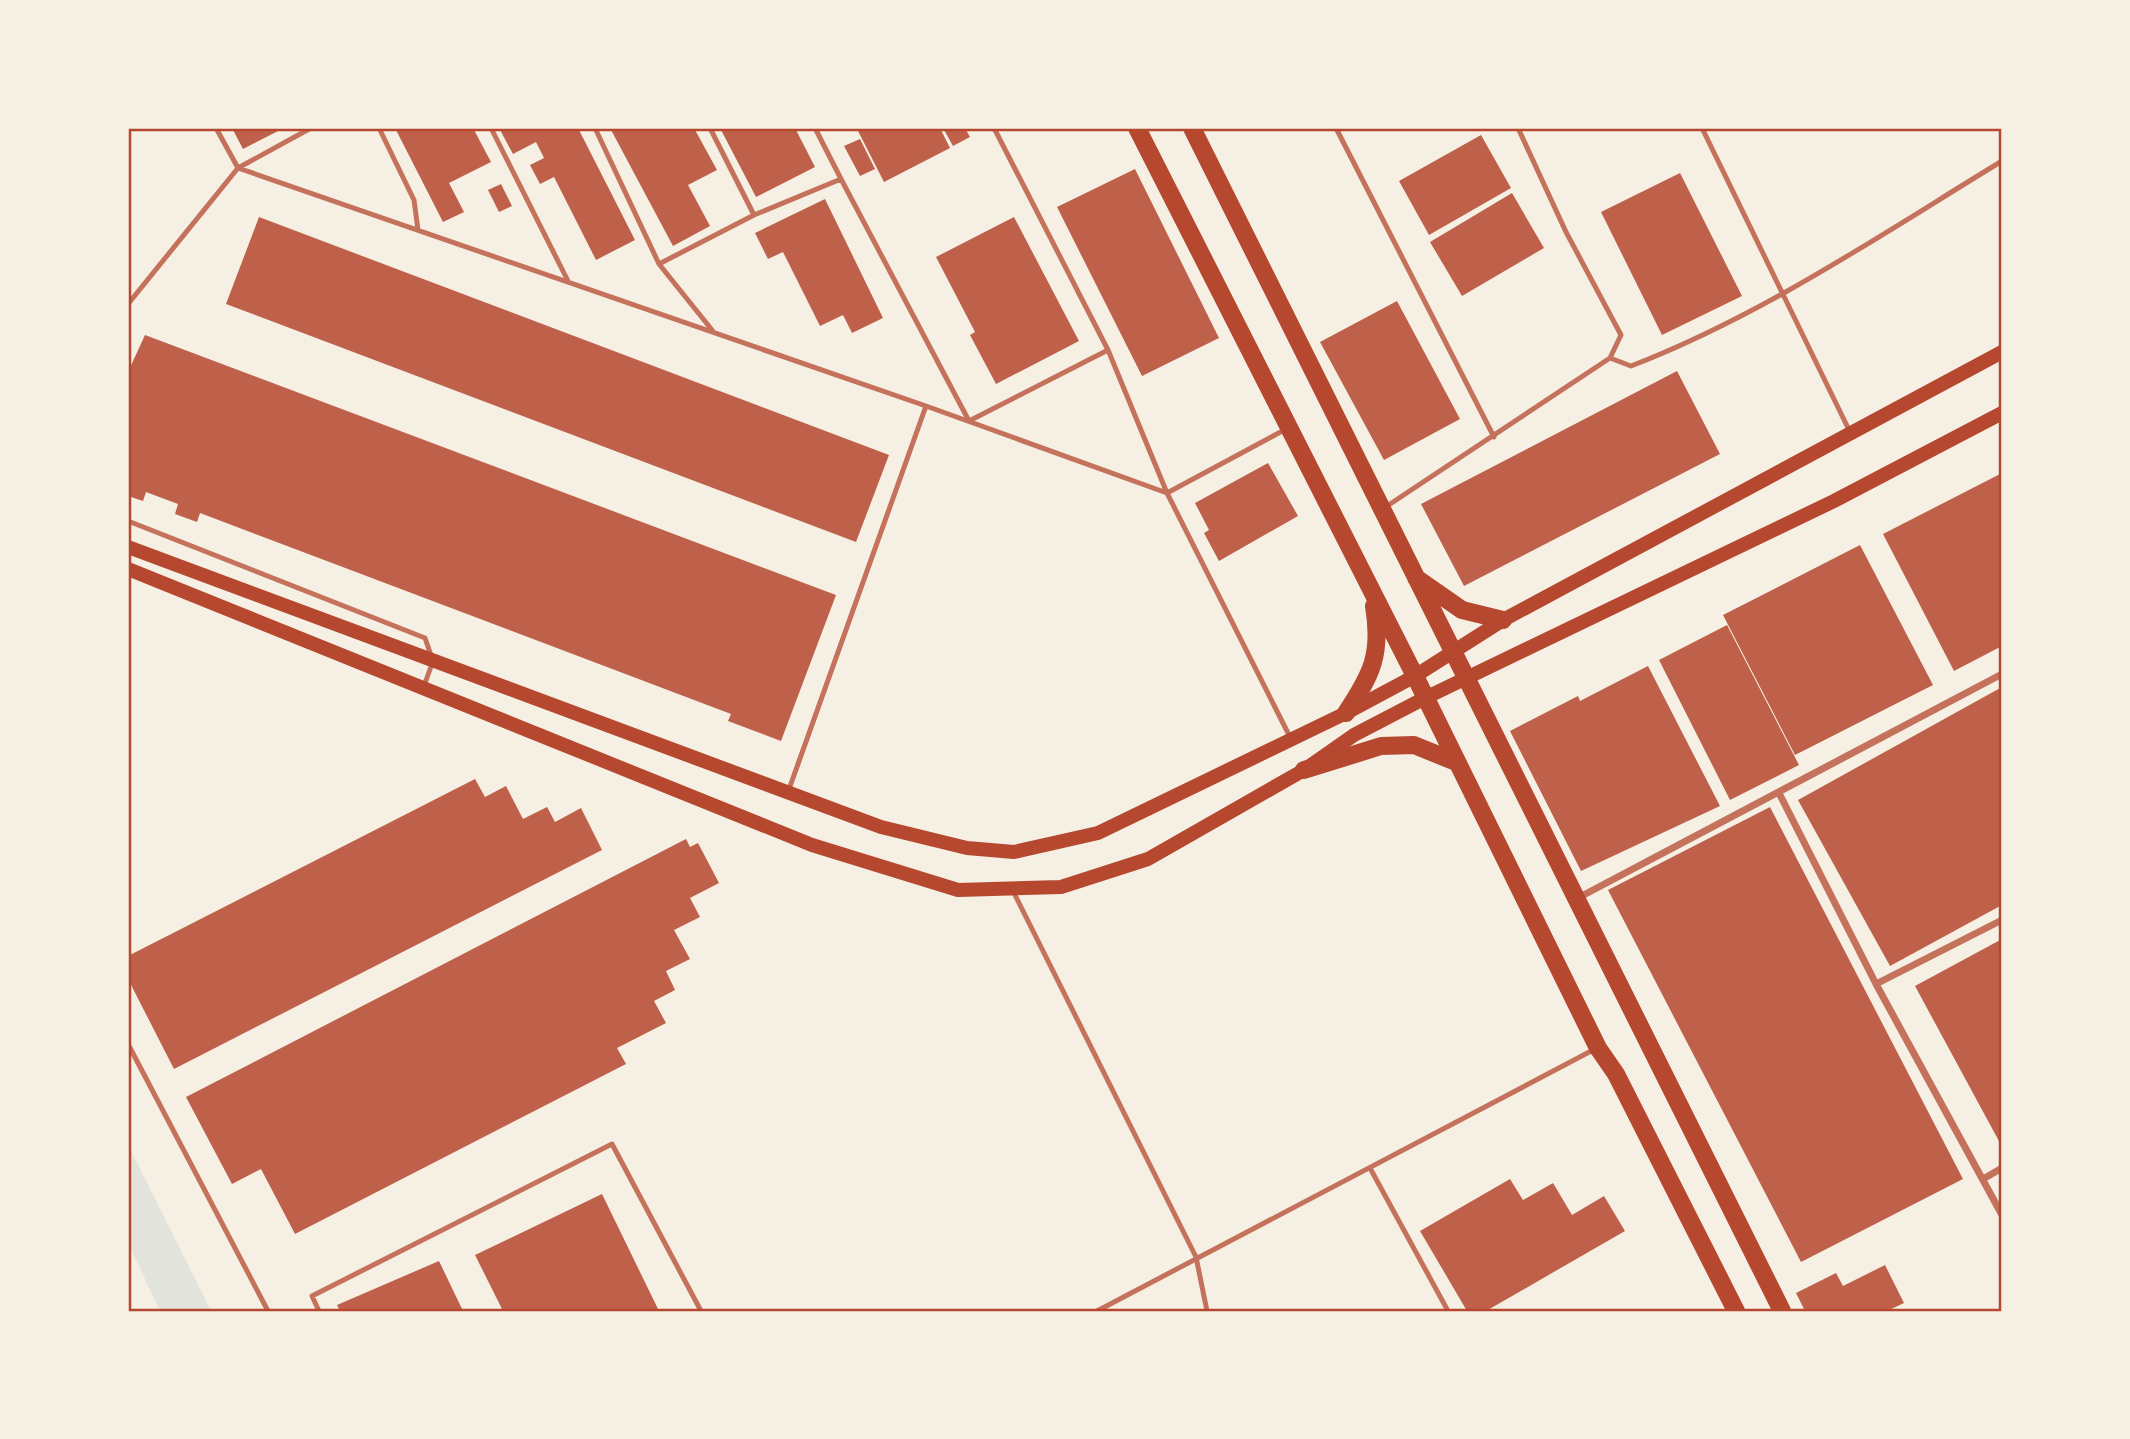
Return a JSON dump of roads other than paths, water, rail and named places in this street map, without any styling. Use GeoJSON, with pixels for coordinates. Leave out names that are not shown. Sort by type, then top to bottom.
{"type":"FeatureCollection","features":[{"type":"Feature","properties":{"kind":"main road"},"geometry":{"type":"LineString","coordinates":[[1137,128],[1415,676],[1598,1048],[1616,1074],[1737,1311]]}},
{"type":"Feature","properties":{"kind":"main road"},"geometry":{"type":"LineString","coordinates":[[1192,128],[1464,679],[1782,1311]]}},
{"type":"Feature","properties":{"kind":"main road"},"geometry":{"type":"LineString","coordinates":[[128,547],[881,827],[967,849],[1014,852],[1098,833],[1293,741],[1415,676],[1503,620],[2002,352]]}},
{"type":"Feature","properties":{"kind":"main road"},"geometry":{"type":"LineString","coordinates":[[128,569],[812,845],[958,890],[1061,887],[1148,859],[1304,769],[1354,735],[1425,698],[1834,501],[2002,413]]}},
{"type":"Feature","properties":{"kind":"main road"},"geometry":{"type":"LineString","coordinates":[[1414,577],[1462,610],[1503,620]]}},
{"type":"Feature","properties":{"kind":"main road"},"geometry":{"type":"LineString","coordinates":[[1346,713],[1374,664],[1379,638],[1371,589]]}},
{"type":"Feature","properties":{"kind":"main road"},"geometry":{"type":"LineString","coordinates":[[1304,769],[1381,746],[1415,746],[1456,762]]}},
{"type":"Feature","properties":{"kind":"street"},"geometry":{"type":"LineString","coordinates":[[1575,899],[2002,674]]}},
{"type":"Feature","properties":{"kind":"street"},"geometry":{"type":"LineString","coordinates":[[1779,793],[1875,984],[2002,1214]]}},
{"type":"Feature","properties":{"kind":"street"},"geometry":{"type":"LineString","coordinates":[[1875,984],[2002,920]]}},
{"type":"Feature","properties":{"kind":"street"},"geometry":{"type":"LineString","coordinates":[[1983,1179],[2002,1168]]}},
{"type":"Feature","properties":{"kind":"lane"},"geometry":{"type":"LineString","coordinates":[[216,128],[238,168],[926,406],[1167,493],[1290,427]]}},
{"type":"Feature","properties":{"kind":"lane"},"geometry":{"type":"LineString","coordinates":[[128,304],[238,168],[311,128]]}},
{"type":"Feature","properties":{"kind":"lane"},"geometry":{"type":"LineString","coordinates":[[379,128],[414,200],[418,230]]}},
{"type":"Feature","properties":{"kind":"lane"},"geometry":{"type":"LineString","coordinates":[[491,128],[569,282]]}},
{"type":"Feature","properties":{"kind":"lane"},"geometry":{"type":"LineString","coordinates":[[595,128],[659,264],[713,332]]}},
{"type":"Feature","properties":{"kind":"lane"},"geometry":{"type":"LineString","coordinates":[[710,128],[754,215]]}},
{"type":"Feature","properties":{"kind":"lane"},"geometry":{"type":"LineString","coordinates":[[815,128],[968,421]]}},
{"type":"Feature","properties":{"kind":"lane"},"geometry":{"type":"LineString","coordinates":[[994,128],[1108,349],[1167,493],[1293,741]]}},
{"type":"Feature","properties":{"kind":"lane"},"geometry":{"type":"LineString","coordinates":[[1336,128],[1494,437]]}},
{"type":"Feature","properties":{"kind":"lane"},"geometry":{"type":"LineString","coordinates":[[1381,510],[1610,358],[1621,335],[1566,232],[1518,128]]}},
{"type":"Feature","properties":{"kind":"lane"},"geometry":{"type":"LineString","coordinates":[[1702,128],[1850,432]]}},
{"type":"Feature","properties":{"kind":"lane"},"geometry":{"type":"LineString","coordinates":[[1610,358],[1631,366],[1671,350],[1783,295],[2002,160]]}},
{"type":"Feature","properties":{"kind":"lane"},"geometry":{"type":"LineString","coordinates":[[659,264],[754,215],[841,179]]}},
{"type":"Feature","properties":{"kind":"lane"},"geometry":{"type":"LineString","coordinates":[[968,421],[1108,349]]}},
{"type":"Feature","properties":{"kind":"lane"},"geometry":{"type":"LineString","coordinates":[[788,793],[926,406]]}},
{"type":"Feature","properties":{"kind":"lane"},"geometry":{"type":"LineString","coordinates":[[128,521],[425,638],[433,661],[423,689]]}},
{"type":"Feature","properties":{"kind":"lane"},"geometry":{"type":"LineString","coordinates":[[1012,888],[1196,1256],[1207,1311]]}},
{"type":"Feature","properties":{"kind":"lane"},"geometry":{"type":"LineString","coordinates":[[128,1044],[268,1311]]}},
{"type":"Feature","properties":{"kind":"lane"},"geometry":{"type":"LineString","coordinates":[[1097,1311],[1196,1256],[1598,1048]]}},
{"type":"Feature","properties":{"kind":"lane"},"geometry":{"type":"LineString","coordinates":[[319,1311],[312,1296],[612,1144],[701,1311]]}},
{"type":"Feature","properties":{"kind":"lane"},"geometry":{"type":"LineString","coordinates":[[1370,1168],[1448,1311]]}}]}
